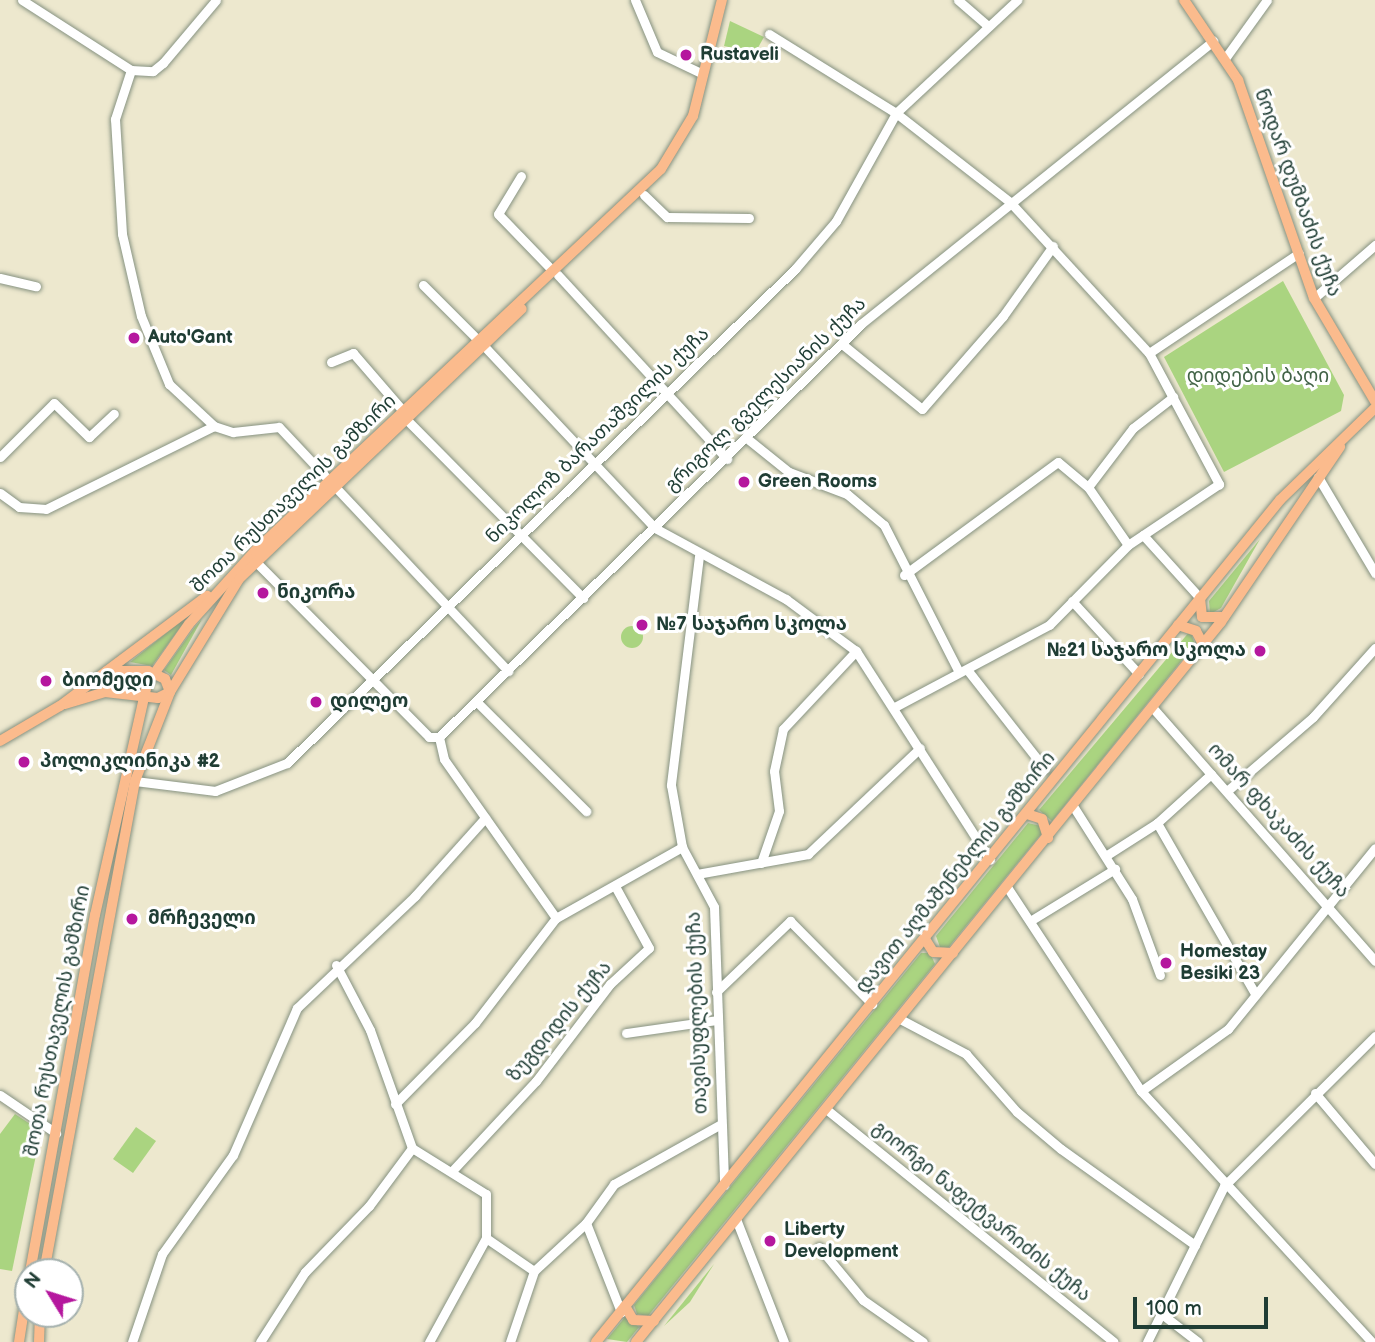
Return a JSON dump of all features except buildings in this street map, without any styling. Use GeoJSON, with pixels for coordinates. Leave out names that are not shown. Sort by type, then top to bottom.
{"type":"FeatureCollection","features":[{"type":"Feature","properties":{"kind":"main road","name":"შოთა რუსთაველის გამზირი"},"geometry":{"type":"LineString","coordinates":[[33,1258],[142,695],[153,674],[218,589],[555,273],[675,152],[703,74],[722,0]]}},
{"type":"Feature","properties":{"kind":"main road","name":"შოთა რუსთაველის გამზირი"},"geometry":{"type":"LineString","coordinates":[[555,273],[644,195],[689,138],[729,0]]}},
{"type":"Feature","properties":{"kind":"main road","name":"ნოდარ დუმბაძის ქუჩა"},"geometry":{"type":"LineString","coordinates":[[1184,0],[1226,57],[1314,298],[1375,401]]}},
{"type":"Feature","properties":{"kind":"main road","name":"დავით აღმაშენებლის გამზირი"},"geometry":{"type":"LineString","coordinates":[[596,1342],[1309,467],[1375,408]]}},
{"type":"Feature","properties":{"kind":"main road","name":"დავით აღმაშენებლის გამზირი"},"geometry":{"type":"LineString","coordinates":[[636,1342],[1203,644],[1350,433]]}},
{"type":"Feature","properties":{"kind":"main road","name":"შოთა რუსთაველის გამზირი"},"geometry":{"type":"LineString","coordinates":[[47,1258],[135,781],[170,692],[221,602],[332,484]]}},
{"type":"Feature","properties":{"kind":"main road"},"geometry":{"type":"LineString","coordinates":[[0,741],[60,706],[218,589]]}},
{"type":"Feature","properties":{"kind":"main road"},"geometry":{"type":"LineString","coordinates":[[1200,598],[1202,617],[1224,617]]}},
{"type":"Feature","properties":{"kind":"main road"},"geometry":{"type":"LineString","coordinates":[[1178,625],[1196,631],[1203,644]]}},
{"type":"Feature","properties":{"kind":"main road"},"geometry":{"type":"LineString","coordinates":[[60,706],[105,692],[142,695],[170,692],[165,679],[153,674],[106,671]]}},
{"type":"Feature","properties":{"kind":"main road"},"geometry":{"type":"LineString","coordinates":[[1027,814],[1042,818],[1048,838]]}},
{"type":"Feature","properties":{"kind":"main road"},"geometry":{"type":"LineString","coordinates":[[925,939],[933,952],[953,953]]}},
{"type":"Feature","properties":{"kind":"main road"},"geometry":{"type":"LineString","coordinates":[[623,1309],[633,1320],[654,1321]]}},
{"type":"Feature","properties":{"kind":"main road"},"geometry":{"type":"LineString","coordinates":[[596,1342],[603,1342]]}},
{"type":"Feature","properties":{"kind":"street"},"geometry":{"type":"LineString","coordinates":[[22,0],[131,71],[153,71],[163,63],[216,0]]}},
{"type":"Feature","properties":{"kind":"street"},"geometry":{"type":"LineString","coordinates":[[635,0],[657,52],[703,74]]}},
{"type":"Feature","properties":{"kind":"street"},"geometry":{"type":"LineString","coordinates":[[958,0],[988,26]]}},
{"type":"Feature","properties":{"kind":"street","name":"ნიკოლოზ ბარათაშვილის ქუჩა"},"geometry":{"type":"LineString","coordinates":[[135,781],[215,791],[269,775],[669,392],[824,237],[896,113],[1017,0]]}},
{"type":"Feature","properties":{"kind":"street"},"geometry":{"type":"LineString","coordinates":[[1226,57],[1267,0]]}},
{"type":"Feature","properties":{"kind":"street"},"geometry":{"type":"LineString","coordinates":[[769,34],[896,113],[1010,202],[1149,353],[1219,487],[1128,545],[1049,625],[968,672]]}},
{"type":"Feature","properties":{"kind":"street","name":"გრიგოლ გველესიანის ქუჩა"},"geometry":{"type":"LineString","coordinates":[[439,737],[749,440],[842,344],[1010,202],[1213,41]]}},
{"type":"Feature","properties":{"kind":"street"},"geometry":{"type":"LineString","coordinates":[[131,71],[115,119],[115,154],[122,234],[141,316],[169,383],[214,426],[233,432],[278,427],[508,671]]}},
{"type":"Feature","properties":{"kind":"street"},"geometry":{"type":"LineString","coordinates":[[521,176],[498,215],[669,392],[727,459]]}},
{"type":"Feature","properties":{"kind":"street"},"geometry":{"type":"LineString","coordinates":[[644,195],[667,218],[749,218]]}},
{"type":"Feature","properties":{"kind":"street"},"geometry":{"type":"LineString","coordinates":[[1314,298],[1375,245]]}},
{"type":"Feature","properties":{"kind":"street"},"geometry":{"type":"LineString","coordinates":[[842,344],[922,409],[1003,316],[1053,246]]}},
{"type":"Feature","properties":{"kind":"street"},"geometry":{"type":"LineString","coordinates":[[1149,353],[1299,253]]}},
{"type":"Feature","properties":{"kind":"street"},"geometry":{"type":"LineString","coordinates":[[0,278],[36,286]]}},
{"type":"Feature","properties":{"kind":"street"},"geometry":{"type":"LineString","coordinates":[[424,285],[655,528],[699,556],[786,599],[856,651],[895,707],[990,860]]}},
{"type":"Feature","properties":{"kind":"street"},"geometry":{"type":"LineString","coordinates":[[331,362],[350,351],[405,415],[583,598]]}},
{"type":"Feature","properties":{"kind":"street"},"geometry":{"type":"LineString","coordinates":[[1088,487],[1133,428],[1173,397]]}},
{"type":"Feature","properties":{"kind":"street"},"geometry":{"type":"LineString","coordinates":[[0,457],[54,403],[89,437],[114,414]]}},
{"type":"Feature","properties":{"kind":"street"},"geometry":{"type":"LineString","coordinates":[[2,499],[46,509],[214,426]]}},
{"type":"Feature","properties":{"kind":"street"},"geometry":{"type":"LineString","coordinates":[[749,440],[789,472],[867,508],[884,525],[904,575],[957,668],[968,672],[1045,769]]}},
{"type":"Feature","properties":{"kind":"street"},"geometry":{"type":"LineString","coordinates":[[904,575],[1058,462],[1088,487],[1128,545]]}},
{"type":"Feature","properties":{"kind":"street"},"geometry":{"type":"LineString","coordinates":[[1318,477],[1375,573]]}},
{"type":"Feature","properties":{"kind":"street"},"geometry":{"type":"LineString","coordinates":[[1143,535],[1200,598]]}},
{"type":"Feature","properties":{"kind":"street","name":"თავისუფლების ქუჩა"},"geometry":{"type":"LineString","coordinates":[[699,556],[671,785],[682,847],[714,907],[719,1125],[724,1185]]}},
{"type":"Feature","properties":{"kind":"street"},"geometry":{"type":"LineString","coordinates":[[256,562],[429,737],[439,737],[444,759],[556,918]]}},
{"type":"Feature","properties":{"kind":"street"},"geometry":{"type":"LineString","coordinates":[[1072,601],[1139,674]]}},
{"type":"Feature","properties":{"kind":"street"},"geometry":{"type":"LineString","coordinates":[[1227,791],[1313,717],[1375,648]]}},
{"type":"Feature","properties":{"kind":"street"},"geometry":{"type":"LineString","coordinates":[[761,863],[779,811],[774,771],[783,729],[856,651]]}},
{"type":"Feature","properties":{"kind":"street"},"geometry":{"type":"LineString","coordinates":[[895,707],[957,668]]}},
{"type":"Feature","properties":{"kind":"street"},"geometry":{"type":"LineString","coordinates":[[476,701],[586,811]]}},
{"type":"Feature","properties":{"kind":"street","name":"ომარ ფხაკაძის ქუჩა"},"geometry":{"type":"LineString","coordinates":[[1152,707],[1329,903],[1375,961]]}},
{"type":"Feature","properties":{"kind":"street"},"geometry":{"type":"LineString","coordinates":[[696,874],[807,854],[920,748]]}},
{"type":"Feature","properties":{"kind":"street"},"geometry":{"type":"LineString","coordinates":[[1107,855],[1157,823],[1211,774]]}},
{"type":"Feature","properties":{"kind":"street"},"geometry":{"type":"LineString","coordinates":[[1073,806],[1115,869],[1160,975]]}},
{"type":"Feature","properties":{"kind":"street"},"geometry":{"type":"LineString","coordinates":[[132,1342],[162,1254],[233,1155],[298,1008],[336,965],[415,896],[485,818]]}},
{"type":"Feature","properties":{"kind":"street"},"geometry":{"type":"LineString","coordinates":[[1157,823],[1256,995]]}},
{"type":"Feature","properties":{"kind":"street"},"geometry":{"type":"LineString","coordinates":[[395,1104],[475,1023],[556,918],[616,888],[682,847]]}},
{"type":"Feature","properties":{"kind":"street"},"geometry":{"type":"LineString","coordinates":[[1141,1091],[1206,1048],[1256,995],[1375,848]]}},
{"type":"Feature","properties":{"kind":"street"},"geometry":{"type":"LineString","coordinates":[[1030,921],[1115,869]]}},
{"type":"Feature","properties":{"kind":"street"},"geometry":{"type":"LineString","coordinates":[[1007,887],[1141,1091],[1224,1185],[1372,1342]]}},
{"type":"Feature","properties":{"kind":"street","name":"ზუგდიდის ქუჩა"},"geometry":{"type":"LineString","coordinates":[[452,1171],[536,1081],[610,984],[649,948],[616,888]]}},
{"type":"Feature","properties":{"kind":"street"},"geometry":{"type":"LineString","coordinates":[[716,992],[790,921],[872,1004]]}},
{"type":"Feature","properties":{"kind":"street"},"geometry":{"type":"LineString","coordinates":[[336,965],[370,1030],[412,1148],[485,1191],[485,1238],[429,1342]]}},
{"type":"Feature","properties":{"kind":"street"},"geometry":{"type":"LineString","coordinates":[[900,1019],[966,1054],[1061,1149],[1195,1245]]}},
{"type":"Feature","properties":{"kind":"street"},"geometry":{"type":"LineString","coordinates":[[626,1033],[717,1020]]}},
{"type":"Feature","properties":{"kind":"street"},"geometry":{"type":"LineString","coordinates":[[1147,1342],[1163,1315],[1224,1185],[1375,1036]]}},
{"type":"Feature","properties":{"kind":"street"},"geometry":{"type":"LineString","coordinates":[[1315,1093],[1375,1164]]}},
{"type":"Feature","properties":{"kind":"street"},"geometry":{"type":"LineString","coordinates":[[0,1095],[56,1133]]}},
{"type":"Feature","properties":{"kind":"street","name":"გიორგი ნაფეტვარიძის ქუჩა"},"geometry":{"type":"LineString","coordinates":[[826,1109],[1114,1342]]}},
{"type":"Feature","properties":{"kind":"street"},"geometry":{"type":"LineString","coordinates":[[510,1342],[534,1271],[586,1223],[628,1172],[719,1125]]}},
{"type":"Feature","properties":{"kind":"street"},"geometry":{"type":"LineString","coordinates":[[260,1342],[305,1272],[369,1206],[412,1148]]}},
{"type":"Feature","properties":{"kind":"street"},"geometry":{"type":"LineString","coordinates":[[736,1219],[784,1342]]}},
{"type":"Feature","properties":{"kind":"street"},"geometry":{"type":"LineString","coordinates":[[586,1223],[623,1309]]}},
{"type":"Feature","properties":{"kind":"street"},"geometry":{"type":"LineString","coordinates":[[485,1238],[534,1271]]}},
{"type":"Feature","properties":{"kind":"street"},"geometry":{"type":"LineString","coordinates":[[819,1247],[863,1300],[923,1342]]}},
{"type":"Feature","properties":{"kind":"street"},"geometry":{"type":"LineString","coordinates":[[1163,1315],[1198,1342]]}},
{"type":"Feature","properties":{"kind":"green space"},"geometry":{"type":"Polygon","coordinates":[[[730,21],[764,37],[755,53],[724,46],[730,21]]]}},
{"type":"Feature","properties":{"kind":"green space","name":"დიდების ბაღი"},"geometry":{"type":"Polygon","coordinates":[[[1283,281],[1344,395],[1341,411],[1224,472],[1164,357],[1283,281]]]}},
{"type":"Feature","properties":{"kind":"green space"},"geometry":{"type":"Polygon","coordinates":[[[1260,539],[1221,608],[1210,614],[1209,601],[1260,539]]]}},
{"type":"Feature","properties":{"kind":"green space"},"geometry":{"type":"Polygon","coordinates":[[[189,615],[152,666],[130,662],[189,615]]]}},
{"type":"Feature","properties":{"kind":"green space"},"geometry":{"type":"Polygon","coordinates":[[[202,619],[171,675],[164,670],[202,619]]]}},
{"type":"Feature","properties":{"kind":"green space"},"geometry":{"type":"Polygon","coordinates":[[[632,626],[640,629],[643,637],[640,645],[632,648],[624,645],[621,637],[624,629],[632,626]]]}},
{"type":"Feature","properties":{"kind":"green space"},"geometry":{"type":"Polygon","coordinates":[[[1190,631],[1195,644],[1052,821],[1039,810],[1190,631]]]}},
{"type":"Feature","properties":{"kind":"green space"},"geometry":{"type":"Polygon","coordinates":[[[1028,823],[1041,826],[1042,833],[948,948],[940,947],[936,936],[1028,823]]]}},
{"type":"Feature","properties":{"kind":"green space"},"geometry":{"type":"Polygon","coordinates":[[[921,953],[930,953],[935,964],[648,1316],[637,1314],[634,1305],[921,953]]]}},
{"type":"Feature","properties":{"kind":"green space"},"geometry":{"type":"Polygon","coordinates":[[[15,1114],[41,1131],[12,1271],[0,1269],[0,1134],[15,1114]]]}},
{"type":"Feature","properties":{"kind":"green space"},"geometry":{"type":"Polygon","coordinates":[[[136,1127],[156,1141],[133,1173],[113,1159],[136,1127]]]}},
{"type":"Feature","properties":{"kind":"green space"},"geometry":{"type":"Polygon","coordinates":[[[714,1264],[690,1302],[664,1326],[714,1264]]]}},
{"type":"Feature","properties":{"kind":"green space"},"geometry":{"type":"Polygon","coordinates":[[[625,1317],[639,1327],[627,1342],[607,1339],[625,1317]]]}},
{"type":"Feature","properties":{"kind":"place","name":"Rustaveli"},"geometry":{"type":"Point","coordinates":[686,55]}},
{"type":"Feature","properties":{"kind":"place","name":"Auto'Gant"},"geometry":{"type":"Point","coordinates":[134,338]}},
{"type":"Feature","properties":{"kind":"place","name":"Green Rooms"},"geometry":{"type":"Point","coordinates":[744,482]}},
{"type":"Feature","properties":{"kind":"place","name":"ნიკორა"},"geometry":{"type":"Point","coordinates":[263,593]}},
{"type":"Feature","properties":{"kind":"place","name":"№7 საჯარო სკოლა"},"geometry":{"type":"Point","coordinates":[642,625]}},
{"type":"Feature","properties":{"kind":"place","name":"№21 საჯარო სკოლა"},"geometry":{"type":"Point","coordinates":[1260,651]}},
{"type":"Feature","properties":{"kind":"place","name":"ბიომედი"},"geometry":{"type":"Point","coordinates":[46,681]}},
{"type":"Feature","properties":{"kind":"place","name":"დილეო"},"geometry":{"type":"Point","coordinates":[316,702]}},
{"type":"Feature","properties":{"kind":"place","name":"პოლიკლინიკა #2"},"geometry":{"type":"Point","coordinates":[24,762]}},
{"type":"Feature","properties":{"kind":"place","name":"მრჩეველი"},"geometry":{"type":"Point","coordinates":[132,919]}},
{"type":"Feature","properties":{"kind":"place","name":"Homestay Besiki 23"},"geometry":{"type":"Point","coordinates":[1166,963]}},
{"type":"Feature","properties":{"kind":"place","name":"Liberty Development"},"geometry":{"type":"Point","coordinates":[770,1241]}}]}
